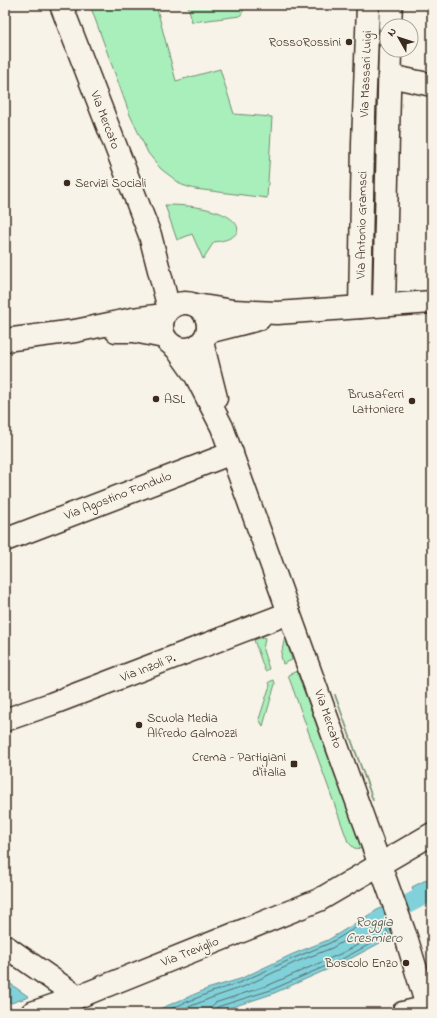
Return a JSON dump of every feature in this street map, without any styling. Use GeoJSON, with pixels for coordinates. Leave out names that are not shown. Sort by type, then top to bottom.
{"type":"FeatureCollection","features":[{"type":"Feature","properties":{"kind":"street","name":"Via Mercato"},"geometry":{"type":"LineString","coordinates":[[61,5],[150,235],[166,312]]}},
{"type":"Feature","properties":{"kind":"street","name":"Via Massari Luigi"},"geometry":{"type":"LineString","coordinates":[[363,144],[368,5]]}},
{"type":"Feature","properties":{"kind":"street","name":"Via Massari Luigi"},"geometry":{"type":"LineString","coordinates":[[390,18],[391,5]]}},
{"type":"Feature","properties":{"kind":"street","name":"Via Massari Luigi"},"geometry":{"type":"LineString","coordinates":[[387,146],[390,58]]}},
{"type":"Feature","properties":{"kind":"street","name":"Via Massari Luigi"},"geometry":{"type":"LineString","coordinates":[[390,76],[432,85]]}},
{"type":"Feature","properties":{"kind":"street","name":"Via Antonio Gramsci"},"geometry":{"type":"LineString","coordinates":[[360,307],[363,144]]}},
{"type":"Feature","properties":{"kind":"street","name":"Via Antonio Gramsci"},"geometry":{"type":"LineString","coordinates":[[384,306],[387,146]]}},
{"type":"Feature","properties":{"kind":"street","name":"Via Mercato"},"geometry":{"type":"LineString","coordinates":[[150,235],[193,304]]}},
{"type":"Feature","properties":{"kind":"street"},"geometry":{"type":"LineString","coordinates":[[5,340],[75,331],[133,319],[166,312],[175,305],[182,303],[233,311],[277,313],[432,302]]}},
{"type":"Feature","properties":{"kind":"street"},"geometry":{"type":"LineString","coordinates":[[75,331],[134,331],[170,343],[184,350],[192,349],[199,345],[205,337],[208,323],[202,310],[193,304]]}},
{"type":"Feature","properties":{"kind":"street"},"geometry":{"type":"LineString","coordinates":[[166,312],[162,322],[162,330],[170,343]]}},
{"type":"Feature","properties":{"kind":"street"},"geometry":{"type":"LineString","coordinates":[[205,337],[235,325],[277,313]]}},
{"type":"Feature","properties":{"kind":"street","name":"Via Mercato"},"geometry":{"type":"LineString","coordinates":[[205,337],[210,370],[222,427]]}},
{"type":"Feature","properties":{"kind":"street","name":"Via Mercato"},"geometry":{"type":"LineString","coordinates":[[170,343],[196,376],[222,427],[407,940],[429,1010]]}},
{"type":"Feature","properties":{"kind":"street","name":"Via Agostino Fondulo"},"geometry":{"type":"LineString","coordinates":[[5,540],[232,453]]}},
{"type":"Feature","properties":{"kind":"street","name":"Via Inzoli P."},"geometry":{"type":"LineString","coordinates":[[5,720],[51,704],[289,613]]}},
{"type":"Feature","properties":{"kind":"street","name":"Via Treviglio"},"geometry":{"type":"LineString","coordinates":[[32,1013],[78,997],[383,875],[432,834]]}},
{"type":"Feature","properties":{"kind":"street"},"geometry":{"type":"LineString","coordinates":[[5,946],[78,997]]}},
{"type":"Feature","properties":{"kind":"street"},"geometry":{"type":"LineString","coordinates":[[403,1013],[429,1010]]}},
{"type":"Feature","properties":{"kind":"green space"},"geometry":{"type":"Polygon","coordinates":[[[90,5],[156,5],[176,81],[220,69],[234,114],[272,117],[267,198],[195,189],[182,185],[161,169],[148,153],[130,115],[90,5]]]}},
{"type":"Feature","properties":{"kind":"green space"},"geometry":{"type":"Polygon","coordinates":[[[188,5],[245,5],[245,8],[240,16],[192,22],[188,5]]]}},
{"type":"Feature","properties":{"kind":"green space"},"geometry":{"type":"Polygon","coordinates":[[[165,205],[196,207],[223,214],[236,223],[238,228],[237,233],[233,237],[214,242],[203,259],[192,234],[177,240],[165,205]]]}},
{"type":"Feature","properties":{"kind":"green space"},"geometry":{"type":"Polygon","coordinates":[[[285,636],[292,660],[283,664],[281,656],[285,636]]]}},
{"type":"Feature","properties":{"kind":"green space"},"geometry":{"type":"Polygon","coordinates":[[[263,637],[265,638],[263,650],[269,669],[265,671],[254,640],[263,637]]]}},
{"type":"Feature","properties":{"kind":"green space"},"geometry":{"type":"Polygon","coordinates":[[[297,671],[362,849],[354,848],[348,842],[288,675],[297,671]]]}},
{"type":"Feature","properties":{"kind":"green space"},"geometry":{"type":"Polygon","coordinates":[[[274,680],[275,684],[263,726],[259,719],[270,685],[269,682],[274,680]]]}},
{"type":"Feature","properties":{"kind":"green space"},"geometry":{"type":"Polygon","coordinates":[[[335,694],[373,799],[373,801],[335,696],[335,694]]]}},
{"type":"Feature","properties":{"kind":"water","name":"Roggia Cresmiero"},"geometry":{"type":"Polygon","coordinates":[[[432,877],[432,900],[419,908],[412,887],[432,877]]]}},
{"type":"Feature","properties":{"kind":"water","name":"Roggia Cresmiero"},"geometry":{"type":"Polygon","coordinates":[[[382,907],[393,936],[344,962],[272,994],[214,1013],[150,1013],[207,989],[240,979],[293,954],[328,940],[382,907]]]}},
{"type":"Feature","properties":{"kind":"water"},"geometry":{"type":"Polygon","coordinates":[[[5,980],[29,997],[11,1003],[5,999],[5,980]]]}},
{"type":"Feature","properties":{"kind":"waterway","name":"Roggia Cresmiero"},"geometry":{"type":"LineString","coordinates":[[364,932],[397,910],[432,891]]}},
{"type":"Feature","properties":{"kind":"place","name":"RossoRossini"},"geometry":{"type":"Point","coordinates":[349,42]}},
{"type":"Feature","properties":{"kind":"place","name":"Servizi Sociali"},"geometry":{"type":"Point","coordinates":[67,183]}},
{"type":"Feature","properties":{"kind":"place","name":"ASL"},"geometry":{"type":"Point","coordinates":[156,399]}},
{"type":"Feature","properties":{"kind":"place","name":"Brusaferri Lattoniere"},"geometry":{"type":"Point","coordinates":[412,401]}},
{"type":"Feature","properties":{"kind":"place","name":"Scuola Media Alfredo Galmozzi"},"geometry":{"type":"Point","coordinates":[139,725]}},
{"type":"Feature","properties":{"kind":"place","name":"Crema - Partigiani d'italia"},"geometry":{"type":"Point","coordinates":[294,764]}},
{"type":"Feature","properties":{"kind":"place","name":"Boscolo Enzo"},"geometry":{"type":"Point","coordinates":[406,963]}}]}
